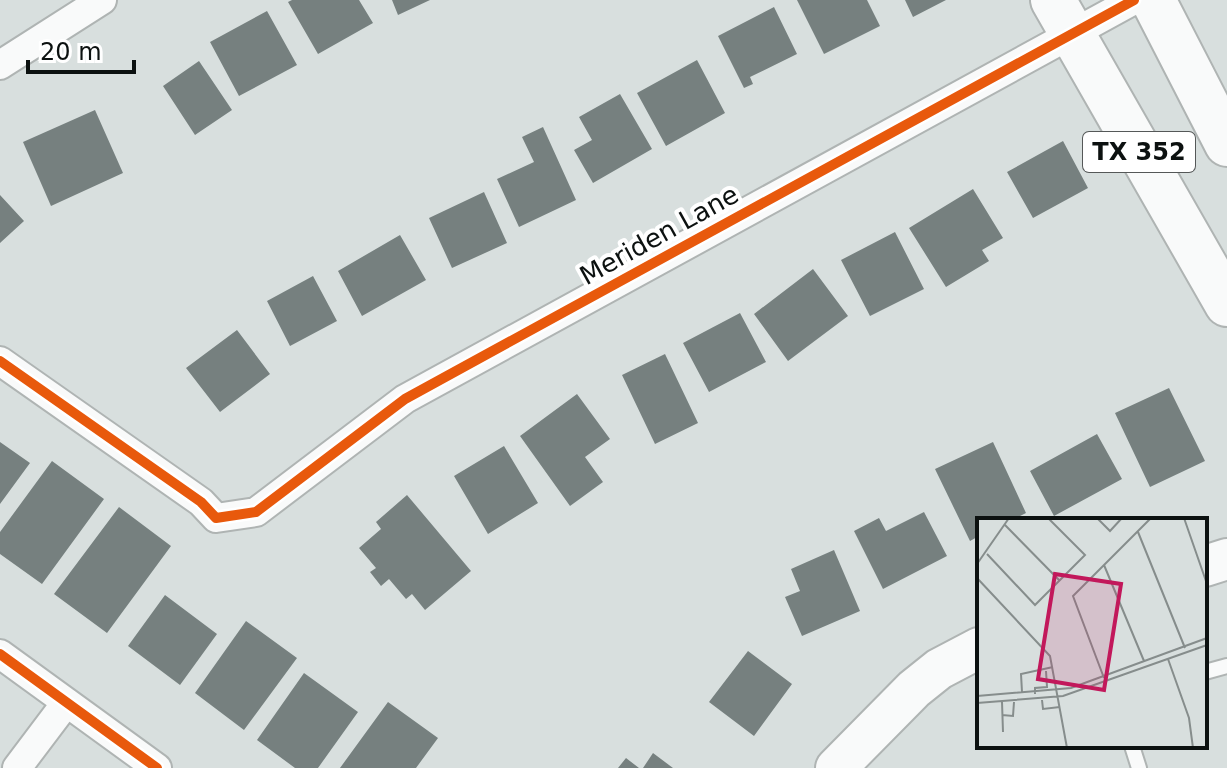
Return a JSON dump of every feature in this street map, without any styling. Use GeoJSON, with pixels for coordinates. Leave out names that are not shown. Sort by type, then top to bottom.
{"type":"FeatureCollection","features":[{"type":"Feature","properties":{"kind":"main road","name":"TX 352"},"geometry":{"type":"LineString","coordinates":[[1153,0],[1227,144]]}},
{"type":"Feature","properties":{"kind":"main road","name":"TX 352"},"geometry":{"type":"LineString","coordinates":[[1062,18],[1227,304]]}},
{"type":"Feature","properties":{"kind":"street"},"geometry":{"type":"LineString","coordinates":[[0,65],[102,0]]}},
{"type":"Feature","properties":{"kind":"street","name":"Meriden Lane"},"geometry":{"type":"LineString","coordinates":[[0,361],[201,502],[216,518],[256,512],[405,399],[1062,18],[1134,0]]}},
{"type":"Feature","properties":{"kind":"street"},"geometry":{"type":"LineString","coordinates":[[1207,565],[1227,559]]}},
{"type":"Feature","properties":{"kind":"street"},"geometry":{"type":"LineString","coordinates":[[836,768],[914,689],[939,669],[977,649]]}},
{"type":"Feature","properties":{"kind":"street"},"geometry":{"type":"LineString","coordinates":[[0,654],[157,768]]}},
{"type":"Feature","properties":{"kind":"street"},"geometry":{"type":"LineString","coordinates":[[17,768],[66,703]]}},
{"type":"Feature","properties":{"kind":"lane"},"geometry":{"type":"LineString","coordinates":[[1207,671],[1227,666]]}},
{"type":"Feature","properties":{"kind":"lane"},"geometry":{"type":"LineString","coordinates":[[1133,748],[1139,768]]}},
{"type":"Feature","properties":{"kind":"building"},"geometry":{"type":"Polygon","coordinates":[[[359,0],[373,23],[318,54],[288,2],[359,0]]]}},
{"type":"Feature","properties":{"kind":"building"},"geometry":{"type":"Polygon","coordinates":[[[392,0],[430,0],[398,15],[392,0]]]}},
{"type":"Feature","properties":{"kind":"building"},"geometry":{"type":"Polygon","coordinates":[[[797,0],[867,0],[880,26],[824,54],[797,0]]]}},
{"type":"Feature","properties":{"kind":"building"},"geometry":{"type":"Polygon","coordinates":[[[905,0],[946,0],[913,17],[905,0]]]}},
{"type":"Feature","properties":{"kind":"building"},"geometry":{"type":"Polygon","coordinates":[[[774,7],[797,54],[750,77],[753,84],[744,88],[718,36],[774,7]]]}},
{"type":"Feature","properties":{"kind":"building"},"geometry":{"type":"Polygon","coordinates":[[[267,11],[297,65],[239,96],[210,42],[267,11]]]}},
{"type":"Feature","properties":{"kind":"building"},"geometry":{"type":"Polygon","coordinates":[[[697,60],[725,113],[666,146],[637,93],[697,60]]]}},
{"type":"Feature","properties":{"kind":"building"},"geometry":{"type":"Polygon","coordinates":[[[199,61],[232,110],[195,135],[163,86],[199,61]]]}},
{"type":"Feature","properties":{"kind":"building"},"geometry":{"type":"Polygon","coordinates":[[[620,94],[652,149],[593,183],[574,150],[592,140],[579,117],[620,94]]]}},
{"type":"Feature","properties":{"kind":"building"},"geometry":{"type":"Polygon","coordinates":[[[95,110],[123,173],[51,206],[23,142],[95,110]]]}},
{"type":"Feature","properties":{"kind":"building"},"geometry":{"type":"Polygon","coordinates":[[[543,127],[576,200],[519,227],[497,179],[534,162],[522,137],[543,127]]]}},
{"type":"Feature","properties":{"kind":"building"},"geometry":{"type":"Polygon","coordinates":[[[1063,141],[1088,188],[1033,218],[1007,172],[1063,141]]]}},
{"type":"Feature","properties":{"kind":"building"},"geometry":{"type":"Polygon","coordinates":[[[973,189],[1003,238],[982,250],[989,261],[946,287],[909,228],[973,189]]]}},
{"type":"Feature","properties":{"kind":"building"},"geometry":{"type":"Polygon","coordinates":[[[484,192],[507,243],[452,268],[429,218],[484,192]]]}},
{"type":"Feature","properties":{"kind":"building"},"geometry":{"type":"Polygon","coordinates":[[[0,195],[24,221],[0,243],[0,195]]]}},
{"type":"Feature","properties":{"kind":"building"},"geometry":{"type":"Polygon","coordinates":[[[895,232],[924,289],[870,316],[841,260],[895,232]]]}},
{"type":"Feature","properties":{"kind":"building"},"geometry":{"type":"Polygon","coordinates":[[[400,235],[426,280],[362,316],[338,271],[400,235]]]}},
{"type":"Feature","properties":{"kind":"building"},"geometry":{"type":"Polygon","coordinates":[[[813,269],[848,316],[788,361],[754,314],[813,269]]]}},
{"type":"Feature","properties":{"kind":"building"},"geometry":{"type":"Polygon","coordinates":[[[313,276],[337,321],[290,346],[267,301],[313,276]]]}},
{"type":"Feature","properties":{"kind":"building"},"geometry":{"type":"Polygon","coordinates":[[[740,313],[766,362],[709,392],[683,343],[740,313]]]}},
{"type":"Feature","properties":{"kind":"building"},"geometry":{"type":"Polygon","coordinates":[[[237,330],[270,374],[220,412],[186,368],[237,330]]]}},
{"type":"Feature","properties":{"kind":"building"},"geometry":{"type":"Polygon","coordinates":[[[665,354],[698,423],[655,444],[622,375],[665,354]]]}},
{"type":"Feature","properties":{"kind":"building"},"geometry":{"type":"Polygon","coordinates":[[[1169,388],[1205,461],[1150,487],[1115,413],[1169,388]]]}},
{"type":"Feature","properties":{"kind":"building"},"geometry":{"type":"Polygon","coordinates":[[[577,394],[610,439],[585,457],[603,482],[570,506],[520,436],[577,394]]]}},
{"type":"Feature","properties":{"kind":"building"},"geometry":{"type":"Polygon","coordinates":[[[1097,434],[1122,479],[1054,516],[1030,471],[1097,434]]]}},
{"type":"Feature","properties":{"kind":"building"},"geometry":{"type":"Polygon","coordinates":[[[0,442],[30,463],[0,504],[0,442]]]}},
{"type":"Feature","properties":{"kind":"building"},"geometry":{"type":"Polygon","coordinates":[[[993,442],[1026,513],[1016,518],[977,518],[977,537],[970,541],[935,469],[993,442]]]}},
{"type":"Feature","properties":{"kind":"building"},"geometry":{"type":"Polygon","coordinates":[[[504,446],[538,503],[488,534],[454,476],[504,446]]]}},
{"type":"Feature","properties":{"kind":"building"},"geometry":{"type":"Polygon","coordinates":[[[52,461],[104,499],[42,584],[0,554],[0,532],[52,461]]]}},
{"type":"Feature","properties":{"kind":"building"},"geometry":{"type":"Polygon","coordinates":[[[407,495],[471,571],[425,610],[412,594],[406,599],[389,579],[381,586],[370,572],[376,568],[359,548],[381,529],[376,522],[407,495]]]}},
{"type":"Feature","properties":{"kind":"building"},"geometry":{"type":"Polygon","coordinates":[[[119,507],[171,546],[107,633],[54,594],[119,507]]]}},
{"type":"Feature","properties":{"kind":"building"},"geometry":{"type":"Polygon","coordinates":[[[924,512],[947,556],[883,589],[854,531],[879,518],[886,531],[924,512]]]}},
{"type":"Feature","properties":{"kind":"building"},"geometry":{"type":"Polygon","coordinates":[[[834,550],[860,611],[802,636],[785,597],[800,591],[791,569],[834,550]]]}},
{"type":"Feature","properties":{"kind":"building"},"geometry":{"type":"Polygon","coordinates":[[[165,595],[217,634],[180,685],[128,646],[165,595]]]}},
{"type":"Feature","properties":{"kind":"building"},"geometry":{"type":"Polygon","coordinates":[[[246,621],[297,658],[244,730],[195,693],[246,621]]]}},
{"type":"Feature","properties":{"kind":"building"},"geometry":{"type":"Polygon","coordinates":[[[748,651],[792,684],[754,736],[709,702],[748,651]]]}},
{"type":"Feature","properties":{"kind":"building"},"geometry":{"type":"Polygon","coordinates":[[[304,673],[358,712],[318,768],[295,768],[257,740],[304,673]]]}},
{"type":"Feature","properties":{"kind":"building"},"geometry":{"type":"Polygon","coordinates":[[[388,702],[438,738],[416,768],[340,768],[388,702]]]}},
{"type":"Feature","properties":{"kind":"building"},"geometry":{"type":"Polygon","coordinates":[[[653,753],[673,768],[643,768],[653,753]]]}},
{"type":"Feature","properties":{"kind":"building"},"geometry":{"type":"Polygon","coordinates":[[[626,758],[639,768],[618,768],[626,758]]]}},
{"type":"Feature","properties":{"kind":"cycle path"},"geometry":{"type":"LineString","coordinates":[[0,361],[201,502],[216,518],[256,512],[405,399],[1134,0]]}},
{"type":"Feature","properties":{"kind":"cycle path"},"geometry":{"type":"LineString","coordinates":[[0,654],[157,768]]}}]}
